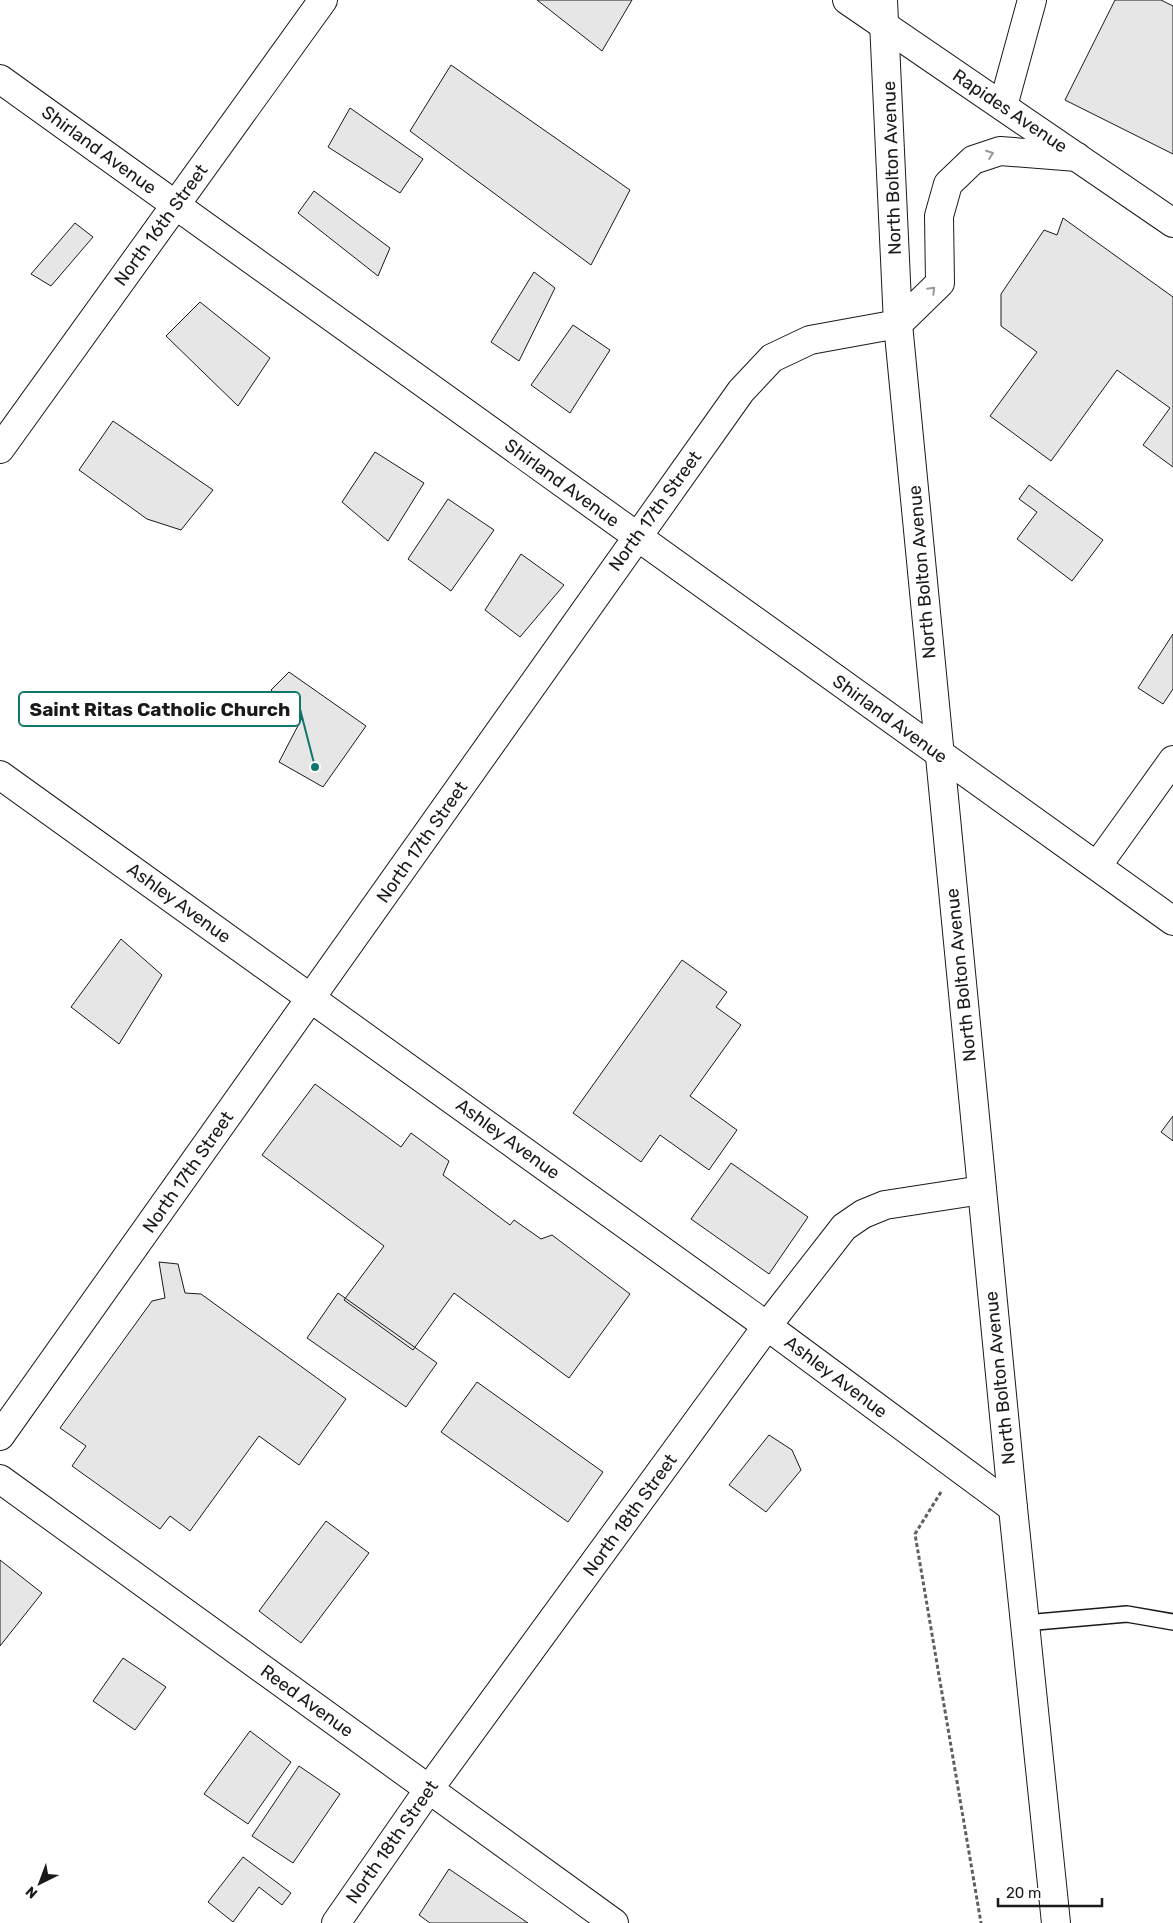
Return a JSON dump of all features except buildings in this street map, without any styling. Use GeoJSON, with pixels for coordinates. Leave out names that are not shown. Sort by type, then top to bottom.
{"type":"FeatureCollection","features":[{"type":"Feature","properties":{"kind":"street","name":"North 16th Street"},"geometry":{"type":"LineString","coordinates":[[0,449],[323,0]]}},
{"type":"Feature","properties":{"kind":"street","name":"Rapides Avenue"},"geometry":{"type":"LineString","coordinates":[[847,0],[884,13],[1003,106],[1173,223]]}},
{"type":"Feature","properties":{"kind":"street"},"geometry":{"type":"LineString","coordinates":[[1003,106],[1032,0]]}},
{"type":"Feature","properties":{"kind":"street","name":"North Bolton Avenue"},"geometry":{"type":"LineString","coordinates":[[884,13],[898,324],[1013,1508],[1056,1923]]}},
{"type":"Feature","properties":{"kind":"street","name":"Shirland Avenue"},"geometry":{"type":"LineString","coordinates":[[0,79],[939,755],[1173,921]]}},
{"type":"Feature","properties":{"kind":"street"},"geometry":{"type":"LineString","coordinates":[[898,324],[940,283],[939,216],[948,184],[974,160],[1000,151],[1077,157]]}},
{"type":"Feature","properties":{"kind":"street","name":"North 17th Street"},"geometry":{"type":"LineString","coordinates":[[0,1436],[741,391],[772,358],[810,340],[898,324]]}},
{"type":"Feature","properties":{"kind":"street"},"geometry":{"type":"LineString","coordinates":[[1097,866],[1173,760]]}},
{"type":"Feature","properties":{"kind":"street","name":"Ashley Avenue"},"geometry":{"type":"LineString","coordinates":[[0,775],[768,1326],[1013,1508]]}},
{"type":"Feature","properties":{"kind":"street","name":"North 18th Street"},"geometry":{"type":"LineString","coordinates":[[336,1923],[429,1789],[768,1326],[844,1227],[863,1214],[885,1205],[982,1190]]}},
{"type":"Feature","properties":{"kind":"street","name":"Reed Avenue"},"geometry":{"type":"LineString","coordinates":[[0,1479],[614,1923]]}},
{"type":"Feature","properties":{"kind":"lane"},"geometry":{"type":"LineString","coordinates":[[1025,1624],[1127,1614],[1173,1622]]}},
{"type":"Feature","properties":{"kind":"path"},"geometry":{"type":"LineString","coordinates":[[957,1467],[915,1534],[981,1923]]}},
{"type":"Feature","properties":{"kind":"place","name":"Saint Ritas Catholic Church"},"geometry":{"type":"Point","coordinates":[315,767]}}]}
